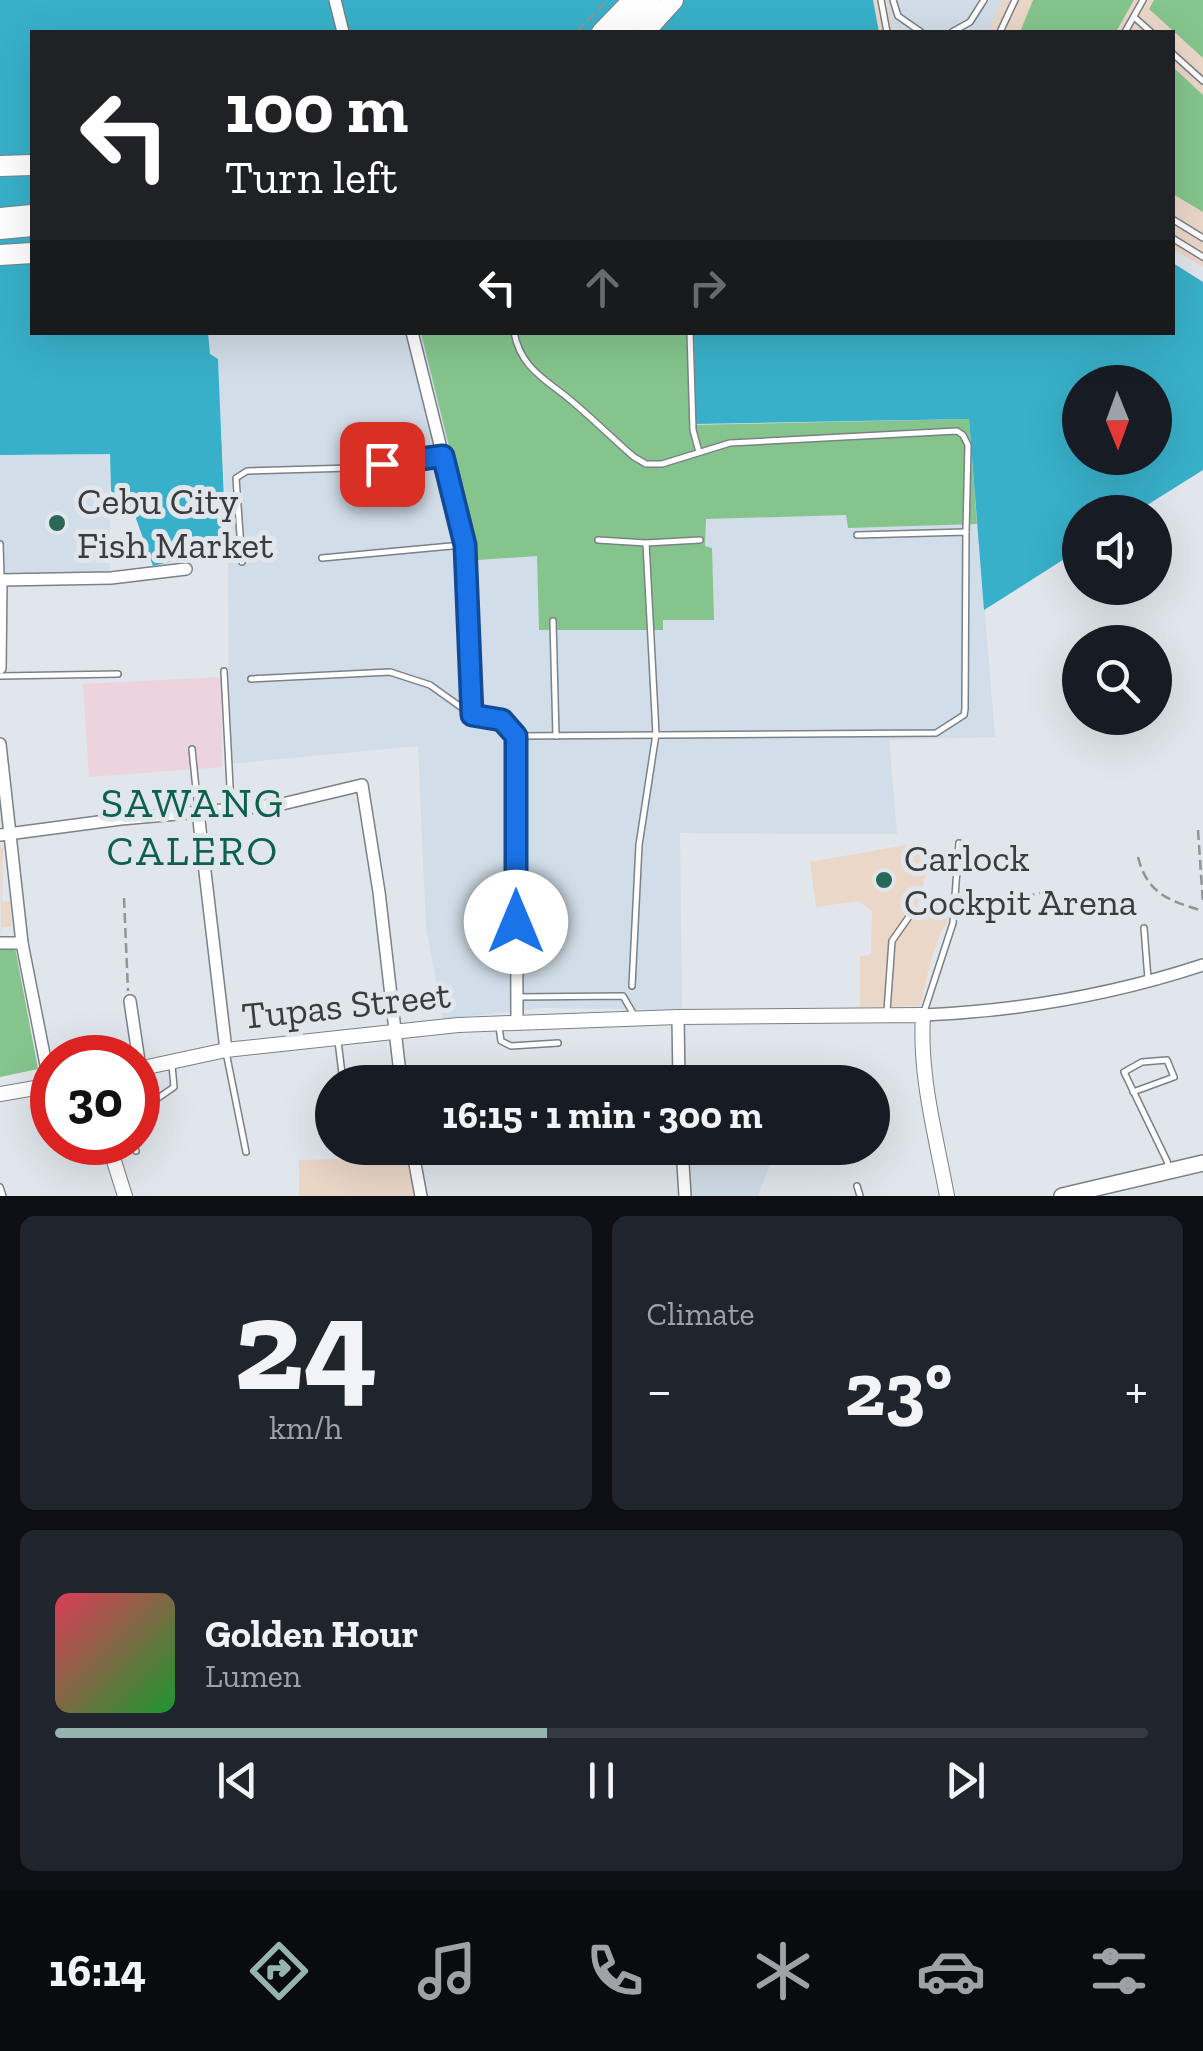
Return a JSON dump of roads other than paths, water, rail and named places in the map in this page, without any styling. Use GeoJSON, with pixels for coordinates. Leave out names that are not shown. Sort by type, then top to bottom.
{"type":"FeatureCollection","features":[{"type":"Feature","properties":{"kind":"highway"},"geometry":{"type":"LineString","coordinates":[[603,30],[632,0]]}},
{"type":"Feature","properties":{"kind":"highway"},"geometry":{"type":"LineString","coordinates":[[622,30],[650,0]]}},
{"type":"Feature","properties":{"kind":"highway"},"geometry":{"type":"LineString","coordinates":[[646,30],[673,0]]}},
{"type":"Feature","properties":{"kind":"highway"},"geometry":{"type":"LineString","coordinates":[[0,166],[30,165]]}},
{"type":"Feature","properties":{"kind":"highway"},"geometry":{"type":"LineString","coordinates":[[0,217],[30,214]]}},
{"type":"Feature","properties":{"kind":"highway"},"geometry":{"type":"LineString","coordinates":[[0,230],[30,228]]}},
{"type":"Feature","properties":{"kind":"highway"},"geometry":{"type":"LineString","coordinates":[[0,256],[30,253]]}},
{"type":"Feature","properties":{"kind":"main road"},"geometry":{"type":"LineString","coordinates":[[1062,1196],[1116,1190],[1203,1163]]}},
{"type":"Feature","properties":{"kind":"street"},"geometry":{"type":"LineString","coordinates":[[336,0],[343,30]]}},
{"type":"Feature","properties":{"kind":"street"},"geometry":{"type":"LineString","coordinates":[[413,335],[465,545],[472,715],[502,720],[516,736],[516,1021]]}},
{"type":"Feature","properties":{"kind":"street"},"geometry":{"type":"LineString","coordinates":[[0,672],[1,580],[111,578],[186,569]]}},
{"type":"Feature","properties":{"kind":"street"},"geometry":{"type":"LineString","coordinates":[[0,744],[5,835],[41,1035]]}},
{"type":"Feature","properties":{"kind":"street"},"geometry":{"type":"LineString","coordinates":[[5,835],[278,805],[362,785],[379,892],[398,1065]]}},
{"type":"Feature","properties":{"kind":"street"},"geometry":{"type":"LineString","coordinates":[[198,812],[226,1050]]}},
{"type":"Feature","properties":{"kind":"street"},"geometry":{"type":"LineString","coordinates":[[0,943],[22,943]]}},
{"type":"Feature","properties":{"kind":"street"},"geometry":{"type":"LineString","coordinates":[[947,1196],[926,1089],[923,1015],[1021,1008],[1148,982],[1203,965]]}},
{"type":"Feature","properties":{"kind":"street"},"geometry":{"type":"LineString","coordinates":[[130,1000],[135,1035]]}},
{"type":"Feature","properties":{"kind":"street","name":"Tupas Street"},"geometry":{"type":"LineString","coordinates":[[160,1064],[226,1050],[499,1022],[923,1015]]}},
{"type":"Feature","properties":{"kind":"street"},"geometry":{"type":"LineString","coordinates":[[678,1017],[678,1065]]}},
{"type":"Feature","properties":{"kind":"street"},"geometry":{"type":"LineString","coordinates":[[0,1094],[30,1089]]}},
{"type":"Feature","properties":{"kind":"street"},"geometry":{"type":"LineString","coordinates":[[115,1165],[125,1196]]}},
{"type":"Feature","properties":{"kind":"street"},"geometry":{"type":"LineString","coordinates":[[415,1165],[420,1196]]}},
{"type":"Feature","properties":{"kind":"street"},"geometry":{"type":"LineString","coordinates":[[683,1165],[685,1196]]}},
{"type":"Feature","properties":{"kind":"lane"},"geometry":{"type":"LineString","coordinates":[[881,0],[887,30]]}},
{"type":"Feature","properties":{"kind":"lane"},"geometry":{"type":"LineString","coordinates":[[893,0],[898,16],[918,30]]}},
{"type":"Feature","properties":{"kind":"lane"},"geometry":{"type":"LineString","coordinates":[[956,30],[970,22],[984,0]]}},
{"type":"Feature","properties":{"kind":"lane"},"geometry":{"type":"LineString","coordinates":[[1001,30],[1015,0]]}},
{"type":"Feature","properties":{"kind":"lane"},"geometry":{"type":"LineString","coordinates":[[1126,30],[1143,0]]}},
{"type":"Feature","properties":{"kind":"lane"},"geometry":{"type":"LineString","coordinates":[[1134,17],[1148,30]]}},
{"type":"Feature","properties":{"kind":"lane"},"geometry":{"type":"LineString","coordinates":[[1175,56],[1203,81]]}},
{"type":"Feature","properties":{"kind":"lane"},"geometry":{"type":"LineString","coordinates":[[1175,222],[1203,238]]}},
{"type":"Feature","properties":{"kind":"lane"},"geometry":{"type":"LineString","coordinates":[[1175,240],[1203,257]]}},
{"type":"Feature","properties":{"kind":"lane"},"geometry":{"type":"LineString","coordinates":[[514,335],[517,351],[542,380],[646,464],[662,464],[730,442],[758,440],[957,431],[968,445],[965,709],[964,716],[950,726],[936,733],[516,736]]}},
{"type":"Feature","properties":{"kind":"lane"},"geometry":{"type":"LineString","coordinates":[[690,335],[692,430],[699,452]]}},
{"type":"Feature","properties":{"kind":"lane"},"geometry":{"type":"LineString","coordinates":[[242,562],[236,478],[247,471],[352,468],[443,456]]}},
{"type":"Feature","properties":{"kind":"lane"},"geometry":{"type":"LineString","coordinates":[[856,535],[966,532]]}},
{"type":"Feature","properties":{"kind":"lane"},"geometry":{"type":"LineString","coordinates":[[598,540],[700,540]]}},
{"type":"Feature","properties":{"kind":"lane"},"geometry":{"type":"LineString","coordinates":[[632,986],[639,846],[656,734],[646,543]]}},
{"type":"Feature","properties":{"kind":"lane"},"geometry":{"type":"LineString","coordinates":[[0,544],[1,580]]}},
{"type":"Feature","properties":{"kind":"lane"},"geometry":{"type":"LineString","coordinates":[[322,558],[465,545]]}},
{"type":"Feature","properties":{"kind":"lane"},"geometry":{"type":"LineString","coordinates":[[553,621],[556,736]]}},
{"type":"Feature","properties":{"kind":"lane"},"geometry":{"type":"LineString","coordinates":[[0,672],[118,674]]}},
{"type":"Feature","properties":{"kind":"lane"},"geometry":{"type":"LineString","coordinates":[[224,672],[231,809]]}},
{"type":"Feature","properties":{"kind":"lane"},"geometry":{"type":"LineString","coordinates":[[252,679],[390,672],[430,685],[472,715]]}},
{"type":"Feature","properties":{"kind":"lane"},"geometry":{"type":"LineString","coordinates":[[192,749],[198,812]]}},
{"type":"Feature","properties":{"kind":"lane"},"geometry":{"type":"LineString","coordinates":[[923,1015],[953,924],[959,843]]}},
{"type":"Feature","properties":{"kind":"lane"},"geometry":{"type":"LineString","coordinates":[[886,1016],[892,942],[913,911]]}},
{"type":"Feature","properties":{"kind":"lane"},"geometry":{"type":"LineString","coordinates":[[1144,928],[1148,982]]}},
{"type":"Feature","properties":{"kind":"lane"},"geometry":{"type":"LineString","coordinates":[[516,997],[623,996],[635,1018]]}},
{"type":"Feature","properties":{"kind":"lane"},"geometry":{"type":"LineString","coordinates":[[499,1022],[502,1041],[511,1046],[558,1042]]}},
{"type":"Feature","properties":{"kind":"lane"},"geometry":{"type":"LineString","coordinates":[[338,1037],[341,1065]]}},
{"type":"Feature","properties":{"kind":"lane"},"geometry":{"type":"LineString","coordinates":[[226,1050],[246,1152]]}},
{"type":"Feature","properties":{"kind":"lane"},"geometry":{"type":"LineString","coordinates":[[1134,1092],[1174,1077],[1167,1060],[1142,1062],[1124,1072],[1171,1171]]}},
{"type":"Feature","properties":{"kind":"lane"},"geometry":{"type":"LineString","coordinates":[[160,1097],[174,1087],[172,1062]]}},
{"type":"Feature","properties":{"kind":"lane"},"geometry":{"type":"LineString","coordinates":[[857,1186],[860,1196]]}},
{"type":"Feature","properties":{"kind":"lane"},"geometry":{"type":"LineString","coordinates":[[0,1187],[3,1196]]}},
{"type":"Feature","properties":{"kind":"water"},"geometry":{"type":"Polygon","coordinates":[[[0,0],[873,0],[879,30],[30,30],[30,335],[208,335],[210,354],[218,359],[226,548],[153,566],[134,513],[111,491],[110,454],[0,455],[0,0]]]}},
{"type":"Feature","properties":{"kind":"water"},"geometry":{"type":"Polygon","coordinates":[[[1175,264],[1203,282],[1203,470],[1163,495],[1062,495],[1062,560],[984,610],[969,419],[695,424],[694,335],[1175,335],[1175,264]]]}},
{"type":"Feature","properties":{"kind":"place","name":"Cebu City Fish Market"},"geometry":{"type":"Point","coordinates":[57,523]}},
{"type":"Feature","properties":{"kind":"place","name":"Carlock Cockpit Arena"},"geometry":{"type":"Point","coordinates":[884,880]}},
{"type":"Feature","properties":{"kind":"district","name":"SAWANG CALERO"},"geometry":{"type":"Point","coordinates":[193,826]}}]}
